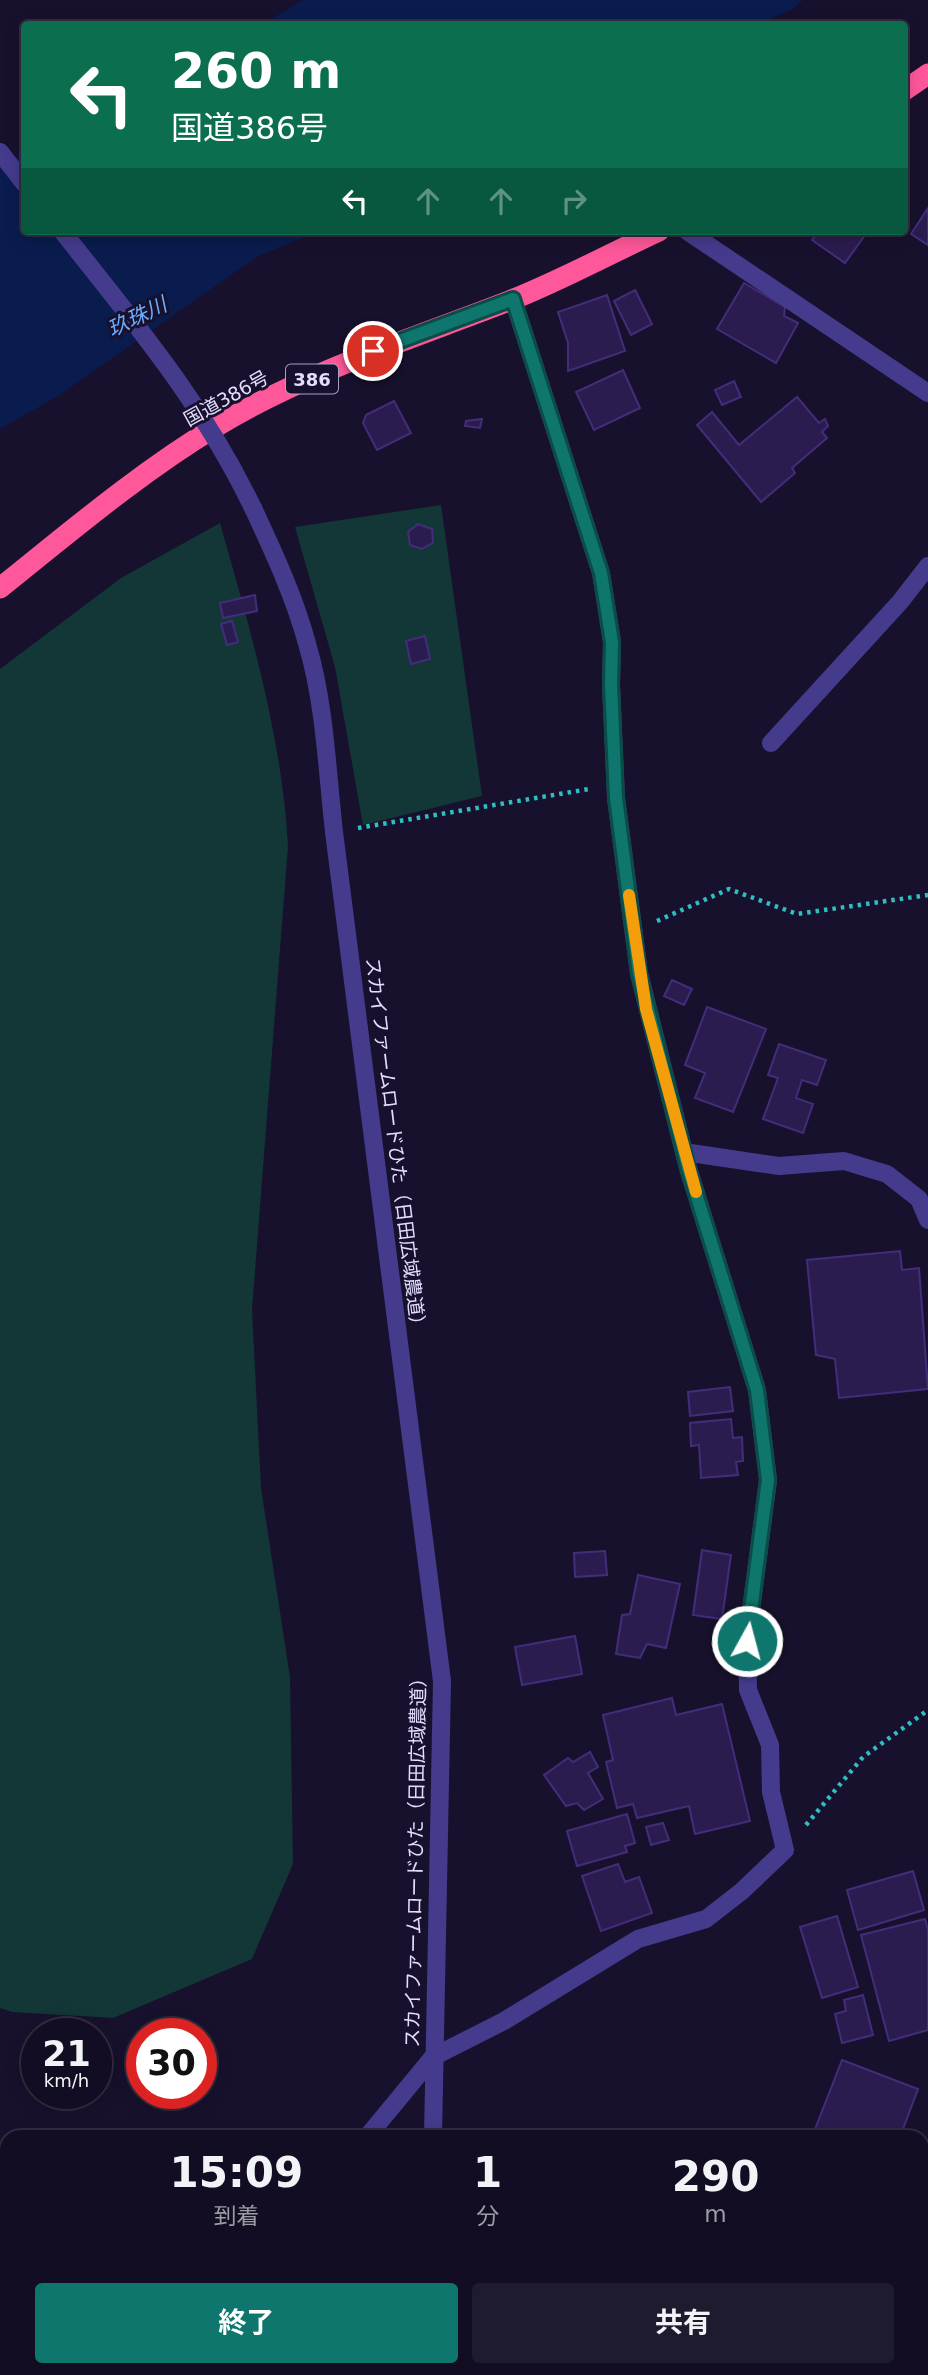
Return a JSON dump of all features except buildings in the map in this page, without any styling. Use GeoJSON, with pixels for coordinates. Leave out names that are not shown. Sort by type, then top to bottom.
{"type":"FeatureCollection","features":[{"type":"Feature","properties":{"kind":"highway"},"geometry":{"type":"LineString","coordinates":[[908,88],[928,74]]}},
{"type":"Feature","properties":{"kind":"highway","name":"国道386号"},"geometry":{"type":"LineString","coordinates":[[0,589],[118,494],[217,426],[268,399],[373,351],[513,299],[650,235]]}},
{"type":"Feature","properties":{"kind":"street"},"geometry":{"type":"LineString","coordinates":[[0,152],[21,179]]}},
{"type":"Feature","properties":{"kind":"street","name":"スカイファームロードひた（日田広域農道）"},"geometry":{"type":"LineString","coordinates":[[65,235],[170,367],[199,409],[234,469],[283,572],[308,646],[320,703],[442,1681],[433,2130]]}},
{"type":"Feature","properties":{"kind":"street"},"geometry":{"type":"LineString","coordinates":[[693,235],[928,393]]}},
{"type":"Feature","properties":{"kind":"street"},"geometry":{"type":"LineString","coordinates":[[373,2130],[433,2057],[504,2021],[638,1939],[706,1919],[742,1891],[785,1850],[771,1793],[770,1745],[748,1690],[747,1641],[768,1480],[757,1390],[684,1152],[646,1009],[616,798],[611,685],[612,642],[601,573],[513,299]]}},
{"type":"Feature","properties":{"kind":"street"},"geometry":{"type":"LineString","coordinates":[[771,743],[901,602],[928,566]]}},
{"type":"Feature","properties":{"kind":"street"},"geometry":{"type":"LineString","coordinates":[[684,1152],[779,1166],[844,1161],[887,1174],[919,1199],[928,1220]]}},
{"type":"Feature","properties":{"kind":"path"},"geometry":{"type":"LineString","coordinates":[[334,832],[589,789],[590,775]]}},
{"type":"Feature","properties":{"kind":"path"},"geometry":{"type":"LineString","coordinates":[[634,931],[729,889],[797,914],[928,895]]}},
{"type":"Feature","properties":{"kind":"path"},"geometry":{"type":"LineString","coordinates":[[785,1850],[863,1757],[928,1710]]}},
{"type":"Feature","properties":{"kind":"green space"},"geometry":{"type":"Polygon","coordinates":[[[441,505],[482,796],[363,825],[335,667],[295,527],[441,505]]]}},
{"type":"Feature","properties":{"kind":"green space"},"geometry":{"type":"Polygon","coordinates":[[[220,523],[272,723],[285,805],[288,846],[252,1310],[261,1488],[290,1677],[293,1864],[252,1959],[113,2018],[12,2012],[0,2008],[0,669],[121,578],[220,523]]]}},
{"type":"Feature","properties":{"kind":"water"},"geometry":{"type":"Polygon","coordinates":[[[303,0],[803,0],[791,10],[764,21],[268,21],[303,0]]]}},
{"type":"Feature","properties":{"kind":"water","name":"玖珠川"},"geometry":{"type":"Polygon","coordinates":[[[21,155],[21,235],[310,235],[258,256],[58,396],[0,429],[0,164],[21,155]]]}},
{"type":"Feature","properties":{"kind":"slow traffic"},"geometry":{"type":"LineString","coordinates":[[629,895],[646,1009],[696,1192]]}},
{"type":"Feature","properties":{"kind":"route"},"geometry":{"type":"LineString","coordinates":[[373,351],[513,299],[601,573],[612,642],[611,685],[616,798],[639,974],[688,1168],[757,1390],[768,1480],[747,1641]]}}]}
